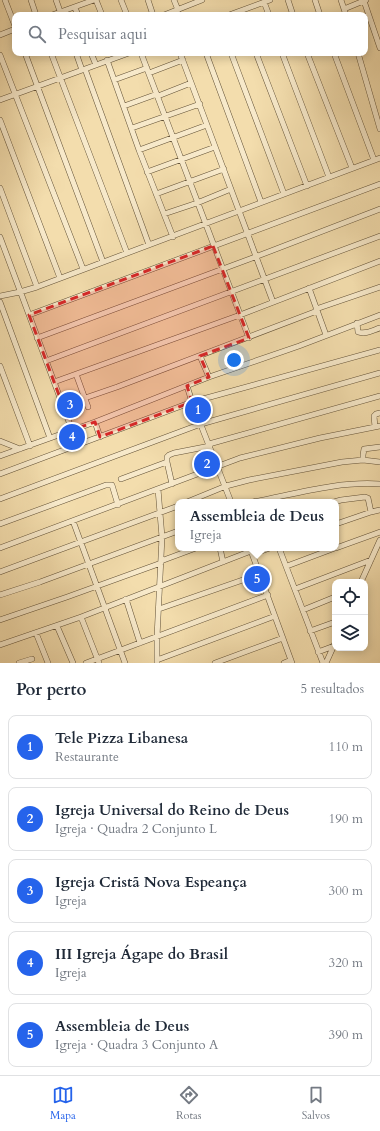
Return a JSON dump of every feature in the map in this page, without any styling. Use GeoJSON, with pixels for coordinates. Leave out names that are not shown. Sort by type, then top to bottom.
{"type":"FeatureCollection","features":[{"type":"Feature","properties":{"kind":"street"},"geometry":{"type":"LineString","coordinates":[[5,0],[12,18]]}},
{"type":"Feature","properties":{"kind":"street"},"geometry":{"type":"LineString","coordinates":[[31,0],[35,12]]}},
{"type":"Feature","properties":{"kind":"street"},"geometry":{"type":"LineString","coordinates":[[56,0],[60,12]]}},
{"type":"Feature","properties":{"kind":"street"},"geometry":{"type":"LineString","coordinates":[[66,12],[75,8],[82,2],[95,0],[101,12]]}},
{"type":"Feature","properties":{"kind":"street"},"geometry":{"type":"LineString","coordinates":[[121,0],[126,12]]}},
{"type":"Feature","properties":{"kind":"street"},"geometry":{"type":"LineString","coordinates":[[148,0],[152,12]]}},
{"type":"Feature","properties":{"kind":"street"},"geometry":{"type":"LineString","coordinates":[[174,0],[178,10]]}},
{"type":"Feature","properties":{"kind":"street"},"geometry":{"type":"LineString","coordinates":[[172,12],[201,0]]}},
{"type":"Feature","properties":{"kind":"street"},"geometry":{"type":"LineString","coordinates":[[288,0],[292,12]]}},
{"type":"Feature","properties":{"kind":"street"},"geometry":{"type":"LineString","coordinates":[[314,0],[319,12]]}},
{"type":"Feature","properties":{"kind":"street"},"geometry":{"type":"LineString","coordinates":[[341,0],[345,12]]}},
{"type":"Feature","properties":{"kind":"street"},"geometry":{"type":"LineString","coordinates":[[344,9],[366,0],[380,48]]}},
{"type":"Feature","properties":{"kind":"street"},"geometry":{"type":"LineString","coordinates":[[243,12],[267,1],[269,12]]}},
{"type":"Feature","properties":{"kind":"street"},"geometry":{"type":"LineString","coordinates":[[75,8],[77,12]]}},
{"type":"Feature","properties":{"kind":"street"},"geometry":{"type":"LineString","coordinates":[[0,35],[12,30]]}},
{"type":"Feature","properties":{"kind":"street"},"geometry":{"type":"LineString","coordinates":[[0,55],[83,269]]}},
{"type":"Feature","properties":{"kind":"street"},"geometry":{"type":"LineString","coordinates":[[26,56],[103,262]]}},
{"type":"Feature","properties":{"kind":"street"},"geometry":{"type":"LineString","coordinates":[[52,56],[127,253]]}},
{"type":"Feature","properties":{"kind":"street"},"geometry":{"type":"LineString","coordinates":[[78,56],[84,69],[149,245]]}},
{"type":"Feature","properties":{"kind":"street"},"geometry":{"type":"LineString","coordinates":[[92,56],[96,65]]}},
{"type":"Feature","properties":{"kind":"street"},"geometry":{"type":"LineString","coordinates":[[0,100],[96,65],[114,56]]}},
{"type":"Feature","properties":{"kind":"street"},"geometry":{"type":"LineString","coordinates":[[142,56],[249,338]]}},
{"type":"Feature","properties":{"kind":"street"},"geometry":{"type":"LineString","coordinates":[[181,56],[272,302]]}},
{"type":"Feature","properties":{"kind":"street"},"geometry":{"type":"LineString","coordinates":[[207,56],[262,202]]}},
{"type":"Feature","properties":{"kind":"street"},"geometry":{"type":"LineString","coordinates":[[232,56],[284,194]]}},
{"type":"Feature","properties":{"kind":"street"},"geometry":{"type":"LineString","coordinates":[[257,56],[307,186]]}},
{"type":"Feature","properties":{"kind":"street"},"geometry":{"type":"LineString","coordinates":[[283,56],[329,177]]}},
{"type":"Feature","properties":{"kind":"street"},"geometry":{"type":"LineString","coordinates":[[309,56],[352,168]]}},
{"type":"Feature","properties":{"kind":"street"},"geometry":{"type":"LineString","coordinates":[[0,296],[37,287],[377,159],[335,56]]}},
{"type":"Feature","properties":{"kind":"street"},"geometry":{"type":"LineString","coordinates":[[359,56],[380,129]]}},
{"type":"Feature","properties":{"kind":"street"},"geometry":{"type":"LineString","coordinates":[[107,60],[139,150],[173,237]]}},
{"type":"Feature","properties":{"kind":"street"},"geometry":{"type":"LineString","coordinates":[[114,80],[183,60]]}},
{"type":"Feature","properties":{"kind":"street"},"geometry":{"type":"LineString","coordinates":[[124,106],[191,83]]}},
{"type":"Feature","properties":{"kind":"street"},"geometry":{"type":"LineString","coordinates":[[132,128],[200,104]]}},
{"type":"Feature","properties":{"kind":"street"},"geometry":{"type":"LineString","coordinates":[[0,120],[60,278]]}},
{"type":"Feature","properties":{"kind":"street"},"geometry":{"type":"LineString","coordinates":[[139,150],[207,124]]}},
{"type":"Feature","properties":{"kind":"street"},"geometry":{"type":"LineString","coordinates":[[148,172],[215,147]]}},
{"type":"Feature","properties":{"kind":"street"},"geometry":{"type":"LineString","coordinates":[[156,194],[224,169]]}},
{"type":"Feature","properties":{"kind":"street"},"geometry":{"type":"LineString","coordinates":[[29,315],[380,184]]}},
{"type":"Feature","properties":{"kind":"street"},"geometry":{"type":"LineString","coordinates":[[0,188],[37,287]]}},
{"type":"Feature","properties":{"kind":"street"},"geometry":{"type":"LineString","coordinates":[[164,214],[197,203],[231,189]]}},
{"type":"Feature","properties":{"kind":"street"},"geometry":{"type":"LineString","coordinates":[[37,338],[380,209]]}},
{"type":"Feature","properties":{"kind":"street"},"geometry":{"type":"LineString","coordinates":[[46,361],[380,236]]}},
{"type":"Feature","properties":{"kind":"street"},"geometry":{"type":"LineString","coordinates":[[0,237],[72,430]]}},
{"type":"Feature","properties":{"kind":"street"},"geometry":{"type":"LineString","coordinates":[[54,382],[240,315],[380,261]]}},
{"type":"Feature","properties":{"kind":"street"},"geometry":{"type":"LineString","coordinates":[[85,398],[249,338],[317,310],[380,287]]}},
{"type":"Feature","properties":{"kind":"street"},"geometry":{"type":"LineString","coordinates":[[309,288],[326,335]]}},
{"type":"Feature","properties":{"kind":"street"},"geometry":{"type":"LineString","coordinates":[[0,302],[50,438]]}},
{"type":"Feature","properties":{"kind":"street"},"geometry":{"type":"LineString","coordinates":[[3,456],[208,377],[299,346],[380,314]]}},
{"type":"Feature","properties":{"kind":"street"},"geometry":{"type":"LineString","coordinates":[[357,323],[358,332],[361,333],[380,328]]}},
{"type":"Feature","properties":{"kind":"street"},"geometry":{"type":"LineString","coordinates":[[0,474],[192,402],[380,350]]}},
{"type":"Feature","properties":{"kind":"street"},"geometry":{"type":"LineString","coordinates":[[200,356],[208,377]]}},
{"type":"Feature","properties":{"kind":"street"},"geometry":{"type":"LineString","coordinates":[[0,366],[30,446]]}},
{"type":"Feature","properties":{"kind":"street"},"geometry":{"type":"LineString","coordinates":[[0,499],[201,424],[380,373]]}},
{"type":"Feature","properties":{"kind":"street"},"geometry":{"type":"LineString","coordinates":[[76,374],[88,407]]}},
{"type":"Feature","properties":{"kind":"street"},"geometry":{"type":"LineString","coordinates":[[187,386],[230,499]]}},
{"type":"Feature","properties":{"kind":"street"},"geometry":{"type":"LineString","coordinates":[[172,484],[167,462],[167,457],[169,455],[380,396]]}},
{"type":"Feature","properties":{"kind":"street"},"geometry":{"type":"LineString","coordinates":[[0,548],[240,458],[320,438],[378,426],[374,416],[380,413]]}},
{"type":"Feature","properties":{"kind":"street"},"geometry":{"type":"LineString","coordinates":[[94,422],[100,437]]}},
{"type":"Feature","properties":{"kind":"street"},"geometry":{"type":"LineString","coordinates":[[0,435],[8,449],[3,456]]}},
{"type":"Feature","properties":{"kind":"street"},"geometry":{"type":"LineString","coordinates":[[3,442],[20,449]]}},
{"type":"Feature","properties":{"kind":"street"},"geometry":{"type":"LineString","coordinates":[[364,460],[364,449],[380,447]]}},
{"type":"Feature","properties":{"kind":"street"},"geometry":{"type":"LineString","coordinates":[[194,499],[226,486],[327,464],[364,460],[380,462]]}},
{"type":"Feature","properties":{"kind":"street"},"geometry":{"type":"LineString","coordinates":[[121,479],[167,462]]}},
{"type":"Feature","properties":{"kind":"street"},"geometry":{"type":"LineString","coordinates":[[0,524],[106,484],[112,485],[118,504]]}},
{"type":"Feature","properties":{"kind":"street"},"geometry":{"type":"LineString","coordinates":[[269,499],[331,487],[380,484]]}},
{"type":"Feature","properties":{"kind":"street"},"geometry":{"type":"LineString","coordinates":[[158,489],[162,537],[157,661],[275,616]]}},
{"type":"Feature","properties":{"kind":"street"},"geometry":{"type":"LineString","coordinates":[[339,501],[365,497],[368,498],[371,512]]}},
{"type":"Feature","properties":{"kind":"street"},"geometry":{"type":"LineString","coordinates":[[0,572],[175,507]]}},
{"type":"Feature","properties":{"kind":"street"},"geometry":{"type":"LineString","coordinates":[[339,523],[380,510]]}},
{"type":"Feature","properties":{"kind":"street"},"geometry":{"type":"LineString","coordinates":[[73,521],[125,663]]}},
{"type":"Feature","properties":{"kind":"street"},"geometry":{"type":"LineString","coordinates":[[0,595],[175,532]]}},
{"type":"Feature","properties":{"kind":"street"},"geometry":{"type":"LineString","coordinates":[[339,547],[380,532]]}},
{"type":"Feature","properties":{"kind":"street"},"geometry":{"type":"LineString","coordinates":[[363,579],[380,540]]}},
{"type":"Feature","properties":{"kind":"street"},"geometry":{"type":"LineString","coordinates":[[0,620],[67,597],[188,551]]}},
{"type":"Feature","properties":{"kind":"street"},"geometry":{"type":"LineString","coordinates":[[221,551],[223,562]]}},
{"type":"Feature","properties":{"kind":"street"},"geometry":{"type":"LineString","coordinates":[[0,645],[57,626],[251,551],[292,662],[284,663]]}},
{"type":"Feature","properties":{"kind":"street"},"geometry":{"type":"LineString","coordinates":[[280,551],[323,663]]}},
{"type":"Feature","properties":{"kind":"street"},"geometry":{"type":"LineString","coordinates":[[287,566],[327,551]]}},
{"type":"Feature","properties":{"kind":"street"},"geometry":{"type":"LineString","coordinates":[[295,588],[371,560]]}},
{"type":"Feature","properties":{"kind":"street"},"geometry":{"type":"LineString","coordinates":[[159,609],[260,574]]}},
{"type":"Feature","properties":{"kind":"street"},"geometry":{"type":"LineString","coordinates":[[86,663],[98,661],[120,650],[268,595]]}},
{"type":"Feature","properties":{"kind":"street"},"geometry":{"type":"LineString","coordinates":[[303,610],[332,598]]}},
{"type":"Feature","properties":{"kind":"street"},"geometry":{"type":"LineString","coordinates":[[126,599],[140,643]]}},
{"type":"Feature","properties":{"kind":"street"},"geometry":{"type":"LineString","coordinates":[[81,617],[98,661]]}},
{"type":"Feature","properties":{"kind":"street"},"geometry":{"type":"LineString","coordinates":[[310,631],[332,623]]}},
{"type":"Feature","properties":{"kind":"street"},"geometry":{"type":"LineString","coordinates":[[57,626],[73,663]]}},
{"type":"Feature","properties":{"kind":"street"},"geometry":{"type":"LineString","coordinates":[[36,633],[48,663]]}},
{"type":"Feature","properties":{"kind":"street"},"geometry":{"type":"LineString","coordinates":[[215,663],[283,638]]}},
{"type":"Feature","properties":{"kind":"street"},"geometry":{"type":"LineString","coordinates":[[318,652],[332,646]]}},
{"type":"Feature","properties":{"kind":"street"},"geometry":{"type":"LineString","coordinates":[[326,663],[332,650]]}},
{"type":"Feature","properties":{"kind":"street"},"geometry":{"type":"LineString","coordinates":[[19,663],[32,659]]}},
{"type":"Feature","properties":{"kind":"highlighted area"},"geometry":{"type":"Polygon","coordinates":[[[213,246],[249,338],[200,356],[209,377],[187,386],[192,402],[100,437],[95,422],[72,430],[29,315],[213,246]]]}},
{"type":"Feature","properties":{"kind":"place","name":"Igreja Cristã Nova Espeança"},"geometry":{"type":"Point","coordinates":[70,405]}},
{"type":"Feature","properties":{"kind":"place","name":"Tele Pizza Libanesa"},"geometry":{"type":"Point","coordinates":[198,410]}},
{"type":"Feature","properties":{"kind":"place","name":"III Igreja Ágape do Brasil"},"geometry":{"type":"Point","coordinates":[72,437]}},
{"type":"Feature","properties":{"kind":"place","name":"Igreja Universal do Reino de Deus"},"geometry":{"type":"Point","coordinates":[207,464]}},
{"type":"Feature","properties":{"kind":"place","name":"Assembleia de Deus"},"geometry":{"type":"Point","coordinates":[257,579]}}]}
